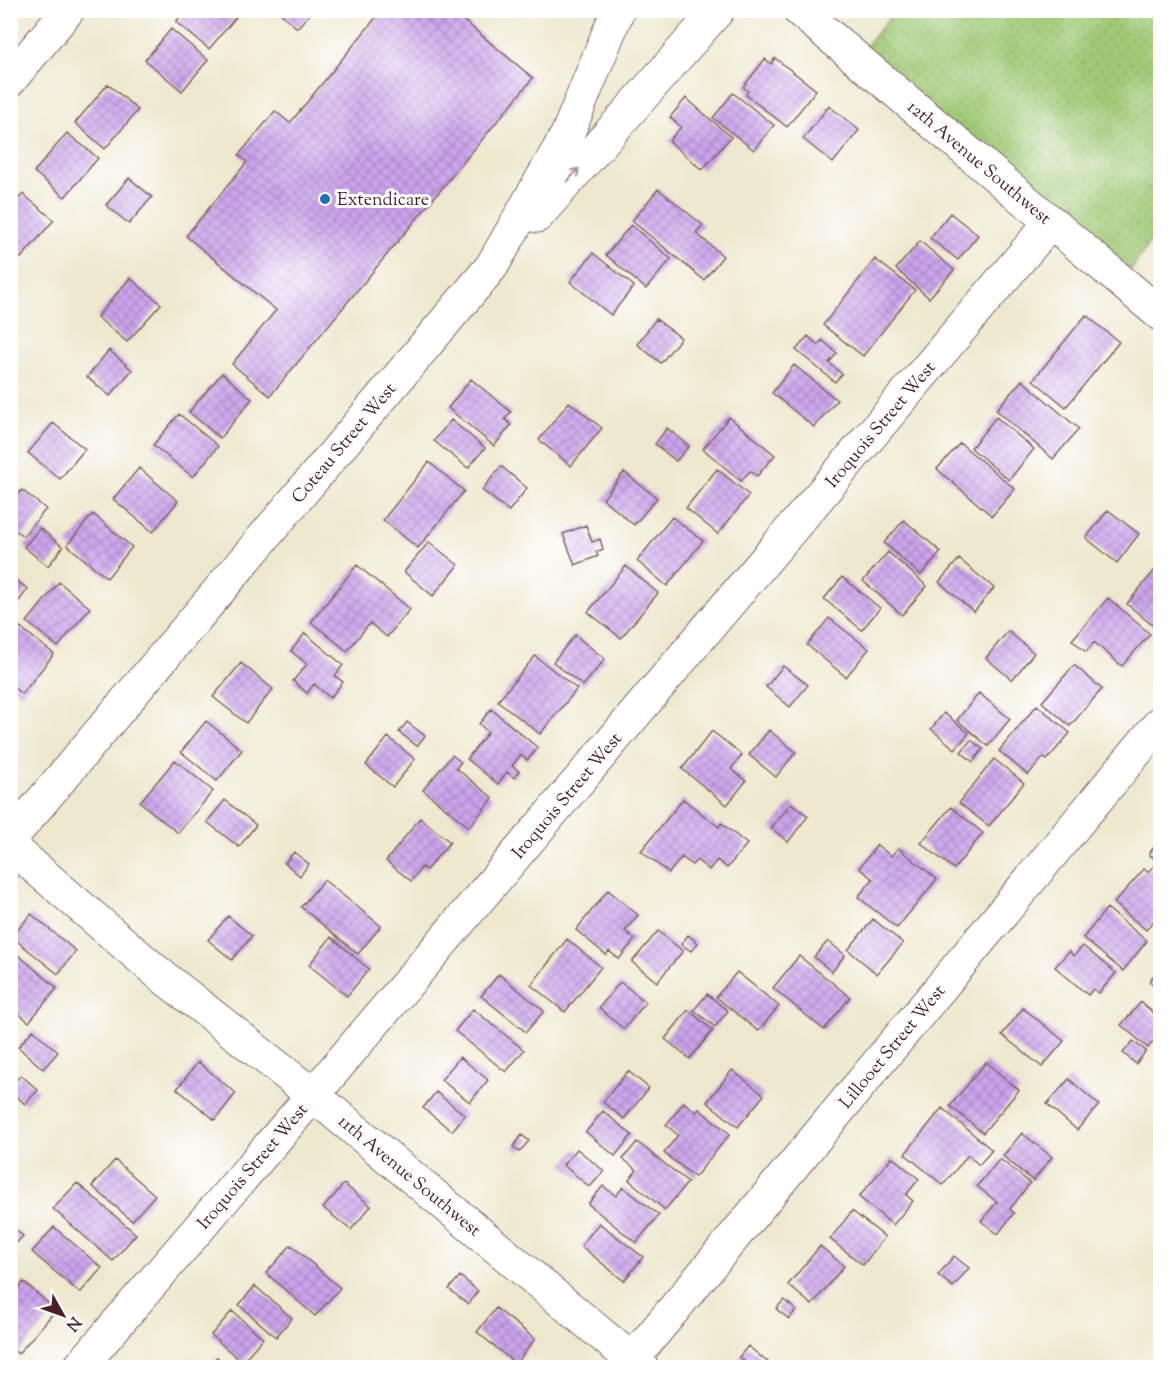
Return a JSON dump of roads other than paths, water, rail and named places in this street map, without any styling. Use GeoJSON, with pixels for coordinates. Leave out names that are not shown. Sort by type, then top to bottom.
{"type":"FeatureCollection","features":[{"type":"Feature","properties":{"kind":"street"},"geometry":{"type":"LineString","coordinates":[[10,80],[68,10]]}},
{"type":"Feature","properties":{"kind":"street","name":"Coteau Street West"},"geometry":{"type":"LineString","coordinates":[[10,839],[492,266],[567,135],[618,10]]}},
{"type":"Feature","properties":{"kind":"street"},"geometry":{"type":"LineString","coordinates":[[492,266],[718,10]]}},
{"type":"Feature","properties":{"kind":"street","name":"12th Avenue Southwest"},"geometry":{"type":"LineString","coordinates":[[799,10],[1161,314]]}},
{"type":"Feature","properties":{"kind":"street","name":"Iroquois Street West"},"geometry":{"type":"LineString","coordinates":[[79,1368],[313,1095],[1051,222]]}},
{"type":"Feature","properties":{"kind":"street","name":"Lillooet Street West"},"geometry":{"type":"LineString","coordinates":[[633,1365],[1161,723]]}},
{"type":"Feature","properties":{"kind":"street","name":"11th Avenue Southwest"},"geometry":{"type":"LineString","coordinates":[[10,846],[157,972],[313,1095],[633,1365]]}},
{"type":"Feature","properties":{"kind":"place","name":"Extendicare"},"geometry":{"type":"Point","coordinates":[325,199]}}]}
